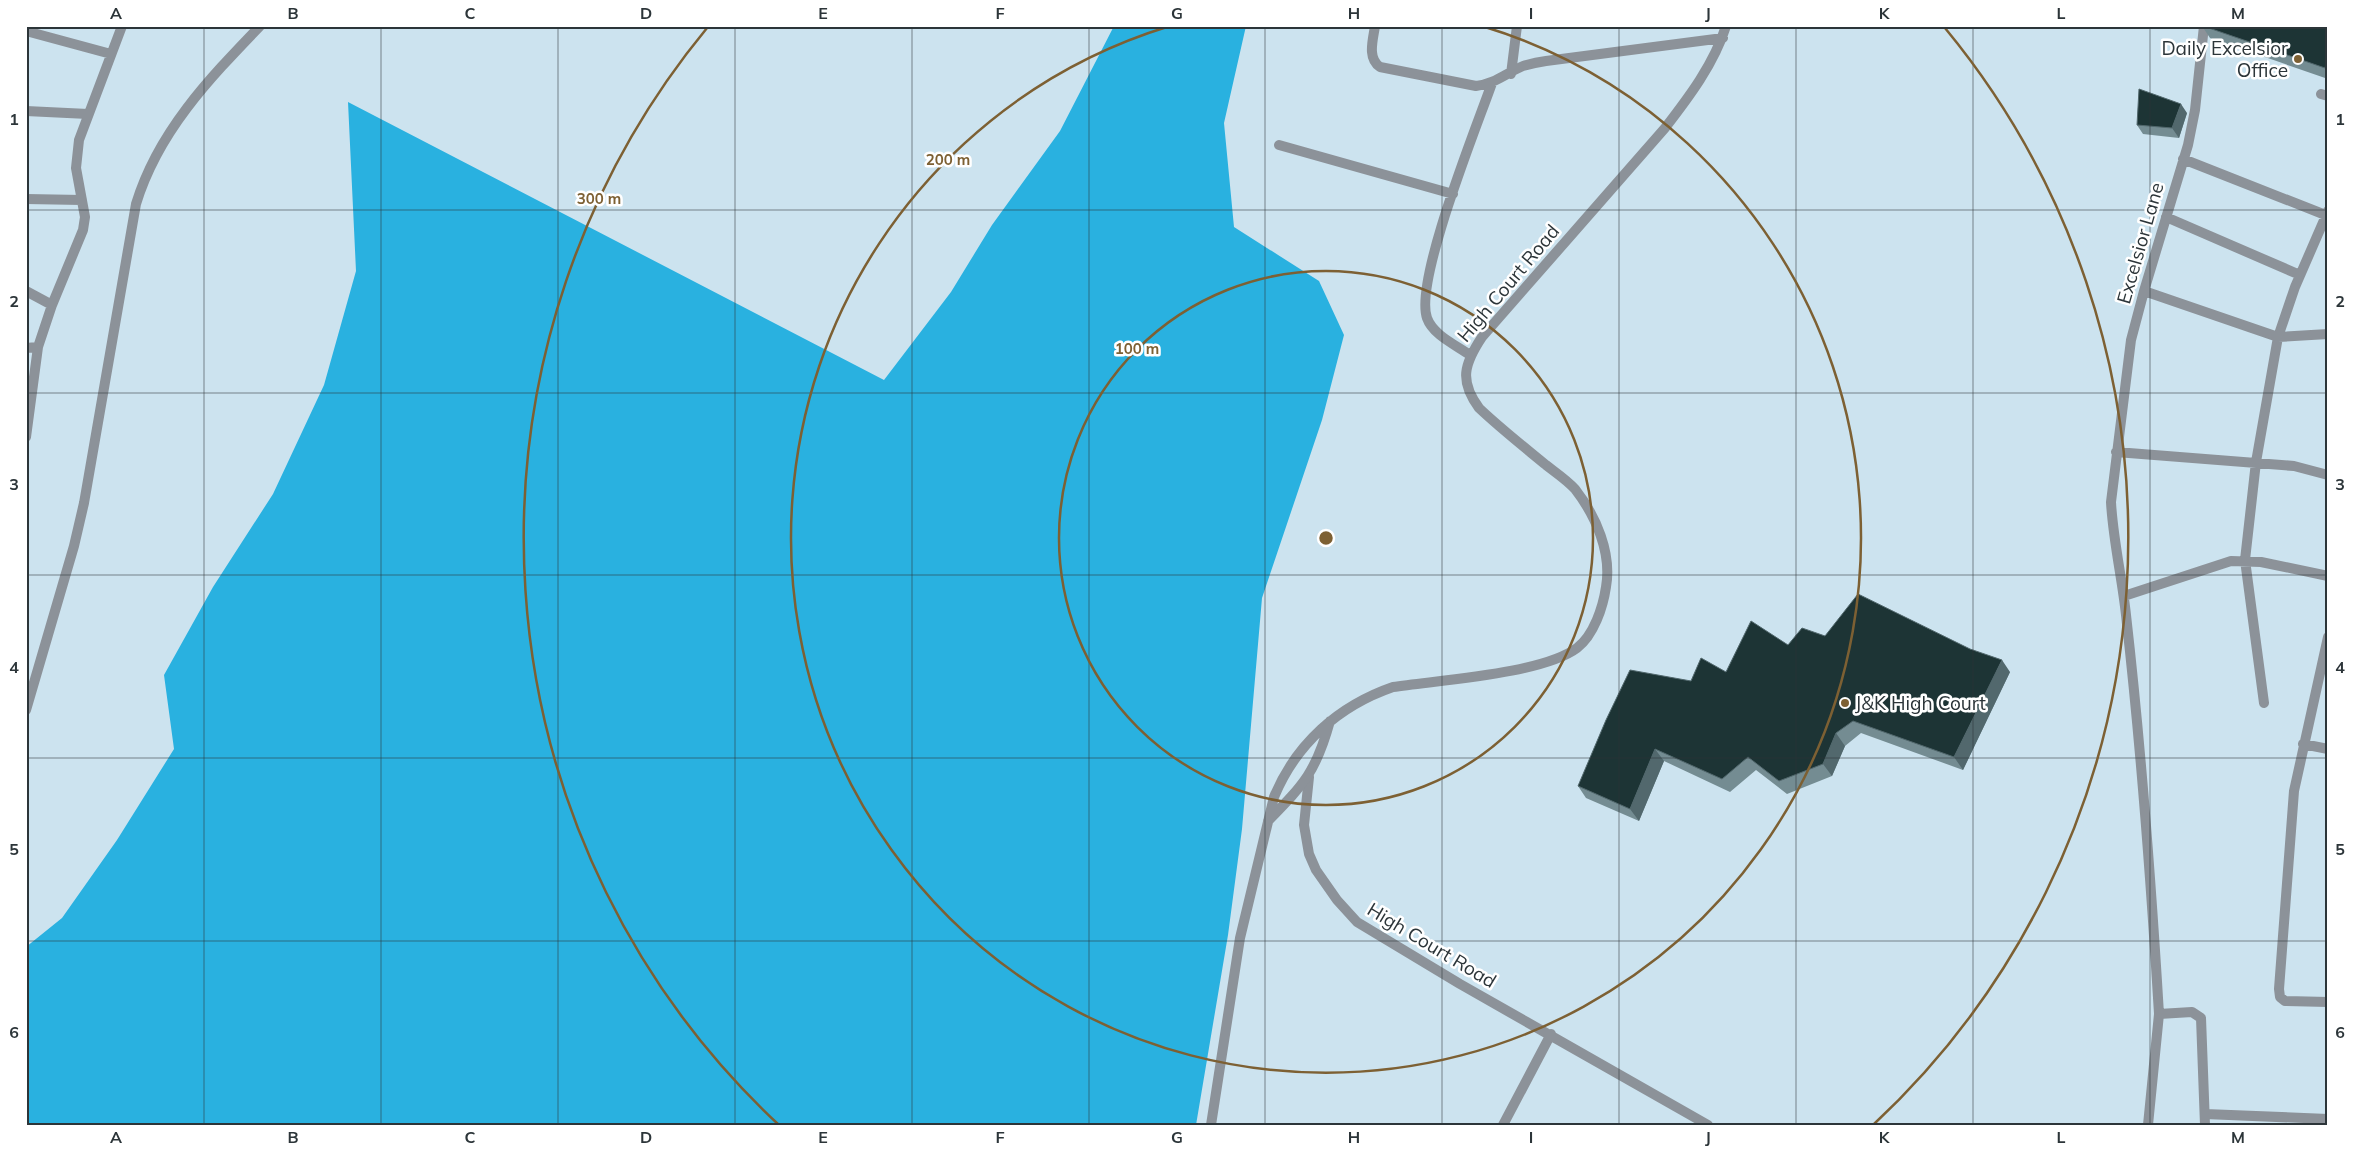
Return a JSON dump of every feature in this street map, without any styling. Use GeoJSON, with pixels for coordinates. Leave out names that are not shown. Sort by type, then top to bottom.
{"type":"FeatureCollection","features":[{"type":"Feature","properties":{"kind":"street"},"geometry":{"type":"LineString","coordinates":[[26,437],[38,347],[52,304],[80,242],[84,217],[76,155],[88,114],[122,26]]}},
{"type":"Feature","properties":{"kind":"street"},"geometry":{"type":"LineString","coordinates":[[26,710],[74,546],[84,503],[136,204],[143,181],[167,134],[220,68],[260,26]]}},
{"type":"Feature","properties":{"kind":"street"},"geometry":{"type":"LineString","coordinates":[[1374,26],[1372,55],[1375,64],[1380,67],[1476,86],[1492,82],[1522,67],[1546,61],[1723,38]]}},
{"type":"Feature","properties":{"kind":"street"},"geometry":{"type":"LineString","coordinates":[[1511,74],[1516,26]]}},
{"type":"Feature","properties":{"kind":"street","name":"High Court Road"},"geometry":{"type":"LineString","coordinates":[[1211,1125],[1240,938],[1268,821],[1274,797],[1282,778],[1305,745],[1330,720],[1350,705],[1393,687],[1513,670],[1551,662],[1578,647],[1591,629],[1604,605],[1608,577],[1606,551],[1593,518],[1574,488],[1479,408],[1468,393],[1465,375],[1470,354],[1482,337],[1665,128],[1692,93],[1723,38],[1726,26]]}},
{"type":"Feature","properties":{"kind":"street","name":"Excelsior Lane"},"geometry":{"type":"LineString","coordinates":[[2148,1125],[2160,1014],[2153,912],[2124,596],[2112,525],[2111,502],[2131,340],[2184,160],[2194,110],[2204,26]]}},
{"type":"Feature","properties":{"kind":"street"},"geometry":{"type":"LineString","coordinates":[[26,31],[111,54]]}},
{"type":"Feature","properties":{"kind":"street"},"geometry":{"type":"LineString","coordinates":[[1470,354],[1439,334],[1427,319],[1425,309],[1430,268],[1453,194],[1492,82]]}},
{"type":"Feature","properties":{"kind":"street"},"geometry":{"type":"LineString","coordinates":[[26,111],[88,114]]}},
{"type":"Feature","properties":{"kind":"street"},"geometry":{"type":"LineString","coordinates":[[1279,145],[1453,194]]}},
{"type":"Feature","properties":{"kind":"street"},"geometry":{"type":"LineString","coordinates":[[2184,160],[2327,214],[2300,275],[2278,337],[2256,462],[2245,560],[2264,703]]}},
{"type":"Feature","properties":{"kind":"street"},"geometry":{"type":"LineString","coordinates":[[26,199],[82,200]]}},
{"type":"Feature","properties":{"kind":"street"},"geometry":{"type":"LineString","coordinates":[[2166,217],[2300,275]]}},
{"type":"Feature","properties":{"kind":"street"},"geometry":{"type":"LineString","coordinates":[[26,291],[52,304]]}},
{"type":"Feature","properties":{"kind":"street"},"geometry":{"type":"LineString","coordinates":[[2144,291],[2278,337],[2328,334]]}},
{"type":"Feature","properties":{"kind":"street"},"geometry":{"type":"LineString","coordinates":[[26,348],[38,347]]}},
{"type":"Feature","properties":{"kind":"street"},"geometry":{"type":"LineString","coordinates":[[2116,452],[2294,466],[2328,475]]}},
{"type":"Feature","properties":{"kind":"street"},"geometry":{"type":"LineString","coordinates":[[2124,596],[2212,565],[2245,560],[2328,576]]}},
{"type":"Feature","properties":{"kind":"street"},"geometry":{"type":"LineString","coordinates":[[2328,637],[2294,791],[2279,988],[2280,997],[2285,1001],[2328,1002]]}},
{"type":"Feature","properties":{"kind":"street"},"geometry":{"type":"LineString","coordinates":[[1268,821],[1309,777],[1324,745],[1330,720]]}},
{"type":"Feature","properties":{"kind":"street"},"geometry":{"type":"LineString","coordinates":[[2303,744],[2328,749]]}},
{"type":"Feature","properties":{"kind":"street","name":"High Court Road"},"geometry":{"type":"LineString","coordinates":[[1309,777],[1304,825],[1309,854],[1316,870],[1337,900],[1357,922],[1708,1125]]}},
{"type":"Feature","properties":{"kind":"street"},"geometry":{"type":"LineString","coordinates":[[2160,1014],[2192,1012],[2201,1018],[2205,1119],[2328,1119]]}},
{"type":"Feature","properties":{"kind":"street"},"geometry":{"type":"LineString","coordinates":[[1503,1125],[1551,1034]]}},
{"type":"Feature","properties":{"kind":"shaded area"},"geometry":{"type":"Polygon","coordinates":[[[1114,26],[1246,26],[1224,123],[1234,227],[1319,281],[1344,335],[1322,420],[1262,598],[1242,829],[1228,935],[1196,1125],[26,1125],[26,947],[62,918],[117,840],[174,749],[164,675],[213,587],[273,494],[324,385],[356,271],[348,102],[884,380],[951,292],[992,225],[1060,131],[1114,26]]]}},
{"type":"Feature","properties":{"kind":"building","name":"Daily Excelsior Office"},"geometry":{"type":"Polygon","coordinates":[[[2203,26],[2328,26],[2328,56],[2325,68],[2203,26]]]}},
{"type":"Feature","properties":{"kind":"building"},"geometry":{"type":"Polygon","coordinates":[[[2139,89],[2181,104],[2172,128],[2137,125],[2139,89]]]}},
{"type":"Feature","properties":{"kind":"building","name":"J&K High Court"},"geometry":{"type":"Polygon","coordinates":[[[1858,594],[1970,649],[2002,660],[1954,757],[1853,721],[1836,733],[1823,764],[1779,781],[1748,757],[1722,779],[1655,749],[1630,809],[1578,786],[1630,670],[1691,681],[1701,658],[1726,672],[1751,621],[1788,645],[1802,628],[1825,636],[1858,594]]]}},
{"type":"Feature","properties":{"kind":"place","name":"Daily Excelsior Office"},"geometry":{"type":"Point","coordinates":[2298,59]}},
{"type":"Feature","properties":{"kind":"place","name":"J&K High Court"},"geometry":{"type":"Point","coordinates":[1845,703]}}]}
